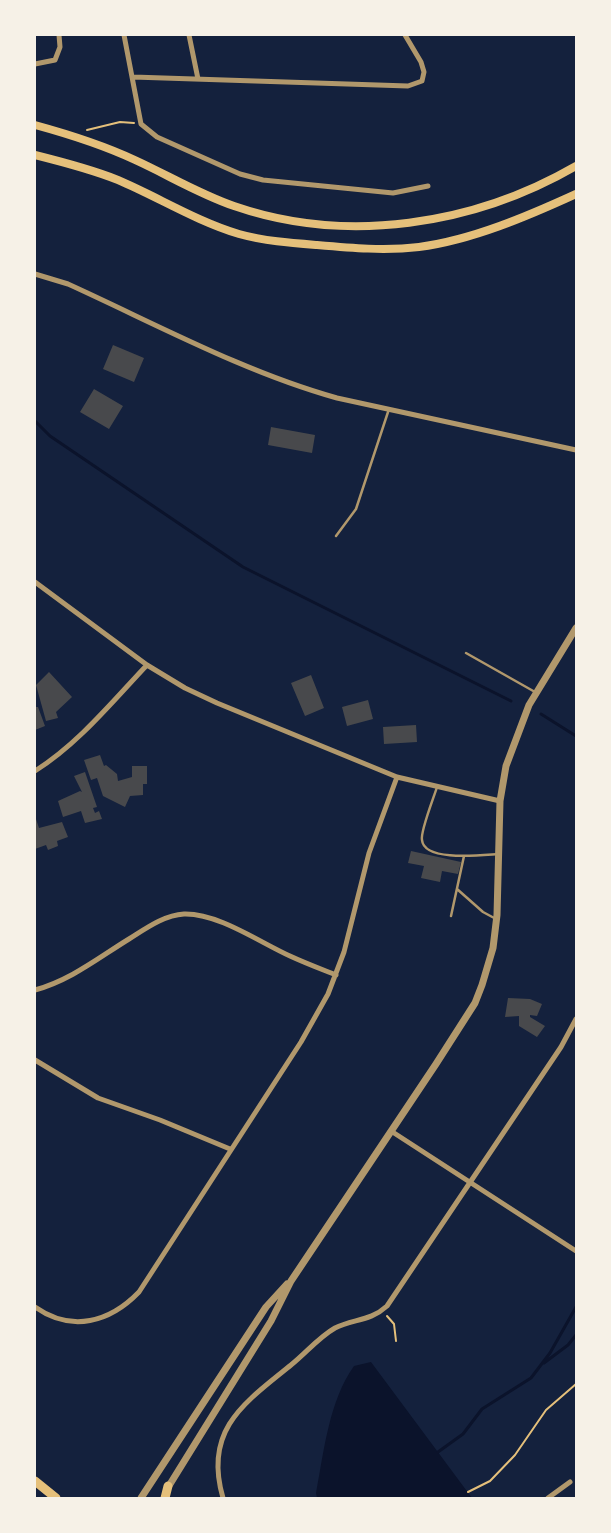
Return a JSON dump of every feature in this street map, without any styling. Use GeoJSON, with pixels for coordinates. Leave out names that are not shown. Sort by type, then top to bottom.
{"type":"FeatureCollection","features":[{"type":"Feature","properties":{"kind":"main road"},"geometry":{"type":"LineString","coordinates":[[35,125],[133,159],[235,206],[286,220],[323,224],[390,226],[432,219],[494,204],[541,185],[576,166]]}},
{"type":"Feature","properties":{"kind":"main road"},"geometry":{"type":"LineString","coordinates":[[35,154],[118,180],[210,224],[239,234],[269,240],[351,248],[420,246],[457,238],[493,227],[576,194]]}},
{"type":"Feature","properties":{"kind":"main road"},"geometry":{"type":"LineString","coordinates":[[35,1481],[56,1498]]}},
{"type":"Feature","properties":{"kind":"main road"},"geometry":{"type":"LineString","coordinates":[[164,1498],[168,1486]]}},
{"type":"Feature","properties":{"kind":"street"},"geometry":{"type":"LineString","coordinates":[[35,64],[55,60],[60,47],[59,35]]}},
{"type":"Feature","properties":{"kind":"street"},"geometry":{"type":"LineString","coordinates":[[124,35],[141,124],[157,137],[240,174],[263,180],[393,192],[428,186]]}},
{"type":"Feature","properties":{"kind":"street"},"geometry":{"type":"LineString","coordinates":[[190,35],[198,79]]}},
{"type":"Feature","properties":{"kind":"street"},"geometry":{"type":"LineString","coordinates":[[133,77],[408,86],[422,81],[424,72],[405,35]]}},
{"type":"Feature","properties":{"kind":"street"},"geometry":{"type":"LineString","coordinates":[[35,274],[68,284],[284,381],[337,398],[576,450]]}},
{"type":"Feature","properties":{"kind":"street"},"geometry":{"type":"LineString","coordinates":[[35,582],[147,665],[185,688],[397,777],[500,801]]}},
{"type":"Feature","properties":{"kind":"street"},"geometry":{"type":"LineString","coordinates":[[168,1486],[267,1328],[291,1281],[474,1003],[488,968],[497,920],[500,801],[513,743],[536,692],[576,628]]}},
{"type":"Feature","properties":{"kind":"street"},"geometry":{"type":"LineString","coordinates":[[35,771],[65,748],[91,724],[147,665]]}},
{"type":"Feature","properties":{"kind":"street"},"geometry":{"type":"LineString","coordinates":[[35,1307],[57,1318],[72,1322],[91,1321],[126,1306],[140,1292],[318,1013],[336,975],[369,852],[397,777]]}},
{"type":"Feature","properties":{"kind":"street"},"geometry":{"type":"LineString","coordinates":[[35,990],[58,983],[86,968],[160,921],[182,914],[208,918],[224,924],[290,956],[336,975]]}},
{"type":"Feature","properties":{"kind":"street"},"geometry":{"type":"LineString","coordinates":[[224,1498],[218,1480],[217,1452],[224,1434],[250,1399],[334,1329],[367,1319],[382,1311],[396,1294],[561,1047],[576,1020]]}},
{"type":"Feature","properties":{"kind":"street"},"geometry":{"type":"LineString","coordinates":[[35,1060],[98,1098],[160,1120],[230,1149]]}},
{"type":"Feature","properties":{"kind":"street"},"geometry":{"type":"LineString","coordinates":[[391,1131],[576,1251]]}},
{"type":"Feature","properties":{"kind":"street"},"geometry":{"type":"LineString","coordinates":[[141,1498],[266,1307],[291,1281]]}},
{"type":"Feature","properties":{"kind":"street"},"geometry":{"type":"LineString","coordinates":[[548,1498],[570,1482]]}},
{"type":"Feature","properties":{"kind":"lane"},"geometry":{"type":"LineString","coordinates":[[336,536],[348,523],[356,509],[389,409]]}},
{"type":"Feature","properties":{"kind":"lane"},"geometry":{"type":"LineString","coordinates":[[466,653],[536,692]]}},
{"type":"Feature","properties":{"kind":"lane"},"geometry":{"type":"LineString","coordinates":[[437,787],[422,841],[428,850],[464,856],[499,854]]}},
{"type":"Feature","properties":{"kind":"lane"},"geometry":{"type":"LineString","coordinates":[[451,916],[464,856]]}},
{"type":"Feature","properties":{"kind":"lane"},"geometry":{"type":"LineString","coordinates":[[456,889],[482,912],[497,920]]}},
{"type":"Feature","properties":{"kind":"path"},"geometry":{"type":"LineString","coordinates":[[84,131],[120,122],[141,124]]}},
{"type":"Feature","properties":{"kind":"path"},"geometry":{"type":"LineString","coordinates":[[382,1311],[394,1324],[396,1342]]}},
{"type":"Feature","properties":{"kind":"path"},"geometry":{"type":"LineString","coordinates":[[468,1492],[490,1481],[515,1455],[546,1410],[576,1384]]}},
{"type":"Feature","properties":{"kind":"water"},"geometry":{"type":"Polygon","coordinates":[[[371,1362],[472,1498],[317,1498],[316,1493],[333,1410],[354,1366],[371,1362]]]}},
{"type":"Feature","properties":{"kind":"building"},"geometry":{"type":"Polygon","coordinates":[[[113,345],[144,358],[134,382],[103,369],[113,345]]]}},
{"type":"Feature","properties":{"kind":"building"},"geometry":{"type":"Polygon","coordinates":[[[94,389],[123,406],[109,429],[80,412],[94,389]]]}},
{"type":"Feature","properties":{"kind":"building"},"geometry":{"type":"Polygon","coordinates":[[[271,427],[315,435],[312,453],[268,445],[271,427]]]}},
{"type":"Feature","properties":{"kind":"building"},"geometry":{"type":"Polygon","coordinates":[[[49,672],[72,697],[56,712],[58,718],[46,721],[36,685],[49,672]]]}},
{"type":"Feature","properties":{"kind":"building"},"geometry":{"type":"Polygon","coordinates":[[[311,675],[324,708],[305,716],[291,683],[311,675]]]}},
{"type":"Feature","properties":{"kind":"building"},"geometry":{"type":"Polygon","coordinates":[[[368,700],[373,719],[347,726],[342,707],[368,700]]]}},
{"type":"Feature","properties":{"kind":"building"},"geometry":{"type":"Polygon","coordinates":[[[35,707],[38,707],[45,726],[35,730],[35,707]]]}},
{"type":"Feature","properties":{"kind":"building"},"geometry":{"type":"Polygon","coordinates":[[[416,725],[417,742],[384,744],[383,727],[416,725]]]}},
{"type":"Feature","properties":{"kind":"building"},"geometry":{"type":"Polygon","coordinates":[[[100,755],[104,766],[106,765],[117,774],[118,781],[132,777],[132,766],[147,766],[147,784],[143,784],[143,795],[130,796],[125,807],[103,796],[97,778],[91,780],[84,760],[100,755]]]}},
{"type":"Feature","properties":{"kind":"building"},"geometry":{"type":"Polygon","coordinates":[[[85,772],[97,807],[93,808],[95,813],[99,811],[102,819],[85,823],[81,811],[63,817],[58,801],[80,791],[82,792],[74,776],[85,772]]]}},
{"type":"Feature","properties":{"kind":"building"},"geometry":{"type":"Polygon","coordinates":[[[35,816],[39,828],[62,822],[68,837],[57,841],[58,846],[48,850],[46,845],[35,849],[35,816]]]}},
{"type":"Feature","properties":{"kind":"building"},"geometry":{"type":"Polygon","coordinates":[[[411,851],[461,862],[458,874],[442,871],[440,882],[421,878],[424,866],[408,863],[411,851]]]}},
{"type":"Feature","properties":{"kind":"building"},"geometry":{"type":"Polygon","coordinates":[[[508,998],[530,999],[542,1004],[537,1016],[530,1015],[530,1017],[545,1026],[537,1037],[519,1026],[519,1016],[505,1017],[508,998]]]}},
{"type":"Feature","properties":{"kind":"waterway"},"geometry":{"type":"LineString","coordinates":[[35,421],[50,436],[243,567],[511,701]]}},
{"type":"Feature","properties":{"kind":"waterway"},"geometry":{"type":"LineString","coordinates":[[541,714],[576,736]]}},
{"type":"Feature","properties":{"kind":"waterway"},"geometry":{"type":"LineString","coordinates":[[438,1452],[463,1434],[482,1409],[531,1378],[550,1353],[576,1307]]}},
{"type":"Feature","properties":{"kind":"waterway"},"geometry":{"type":"LineString","coordinates":[[544,1363],[568,1345],[576,1335]]}}]}
